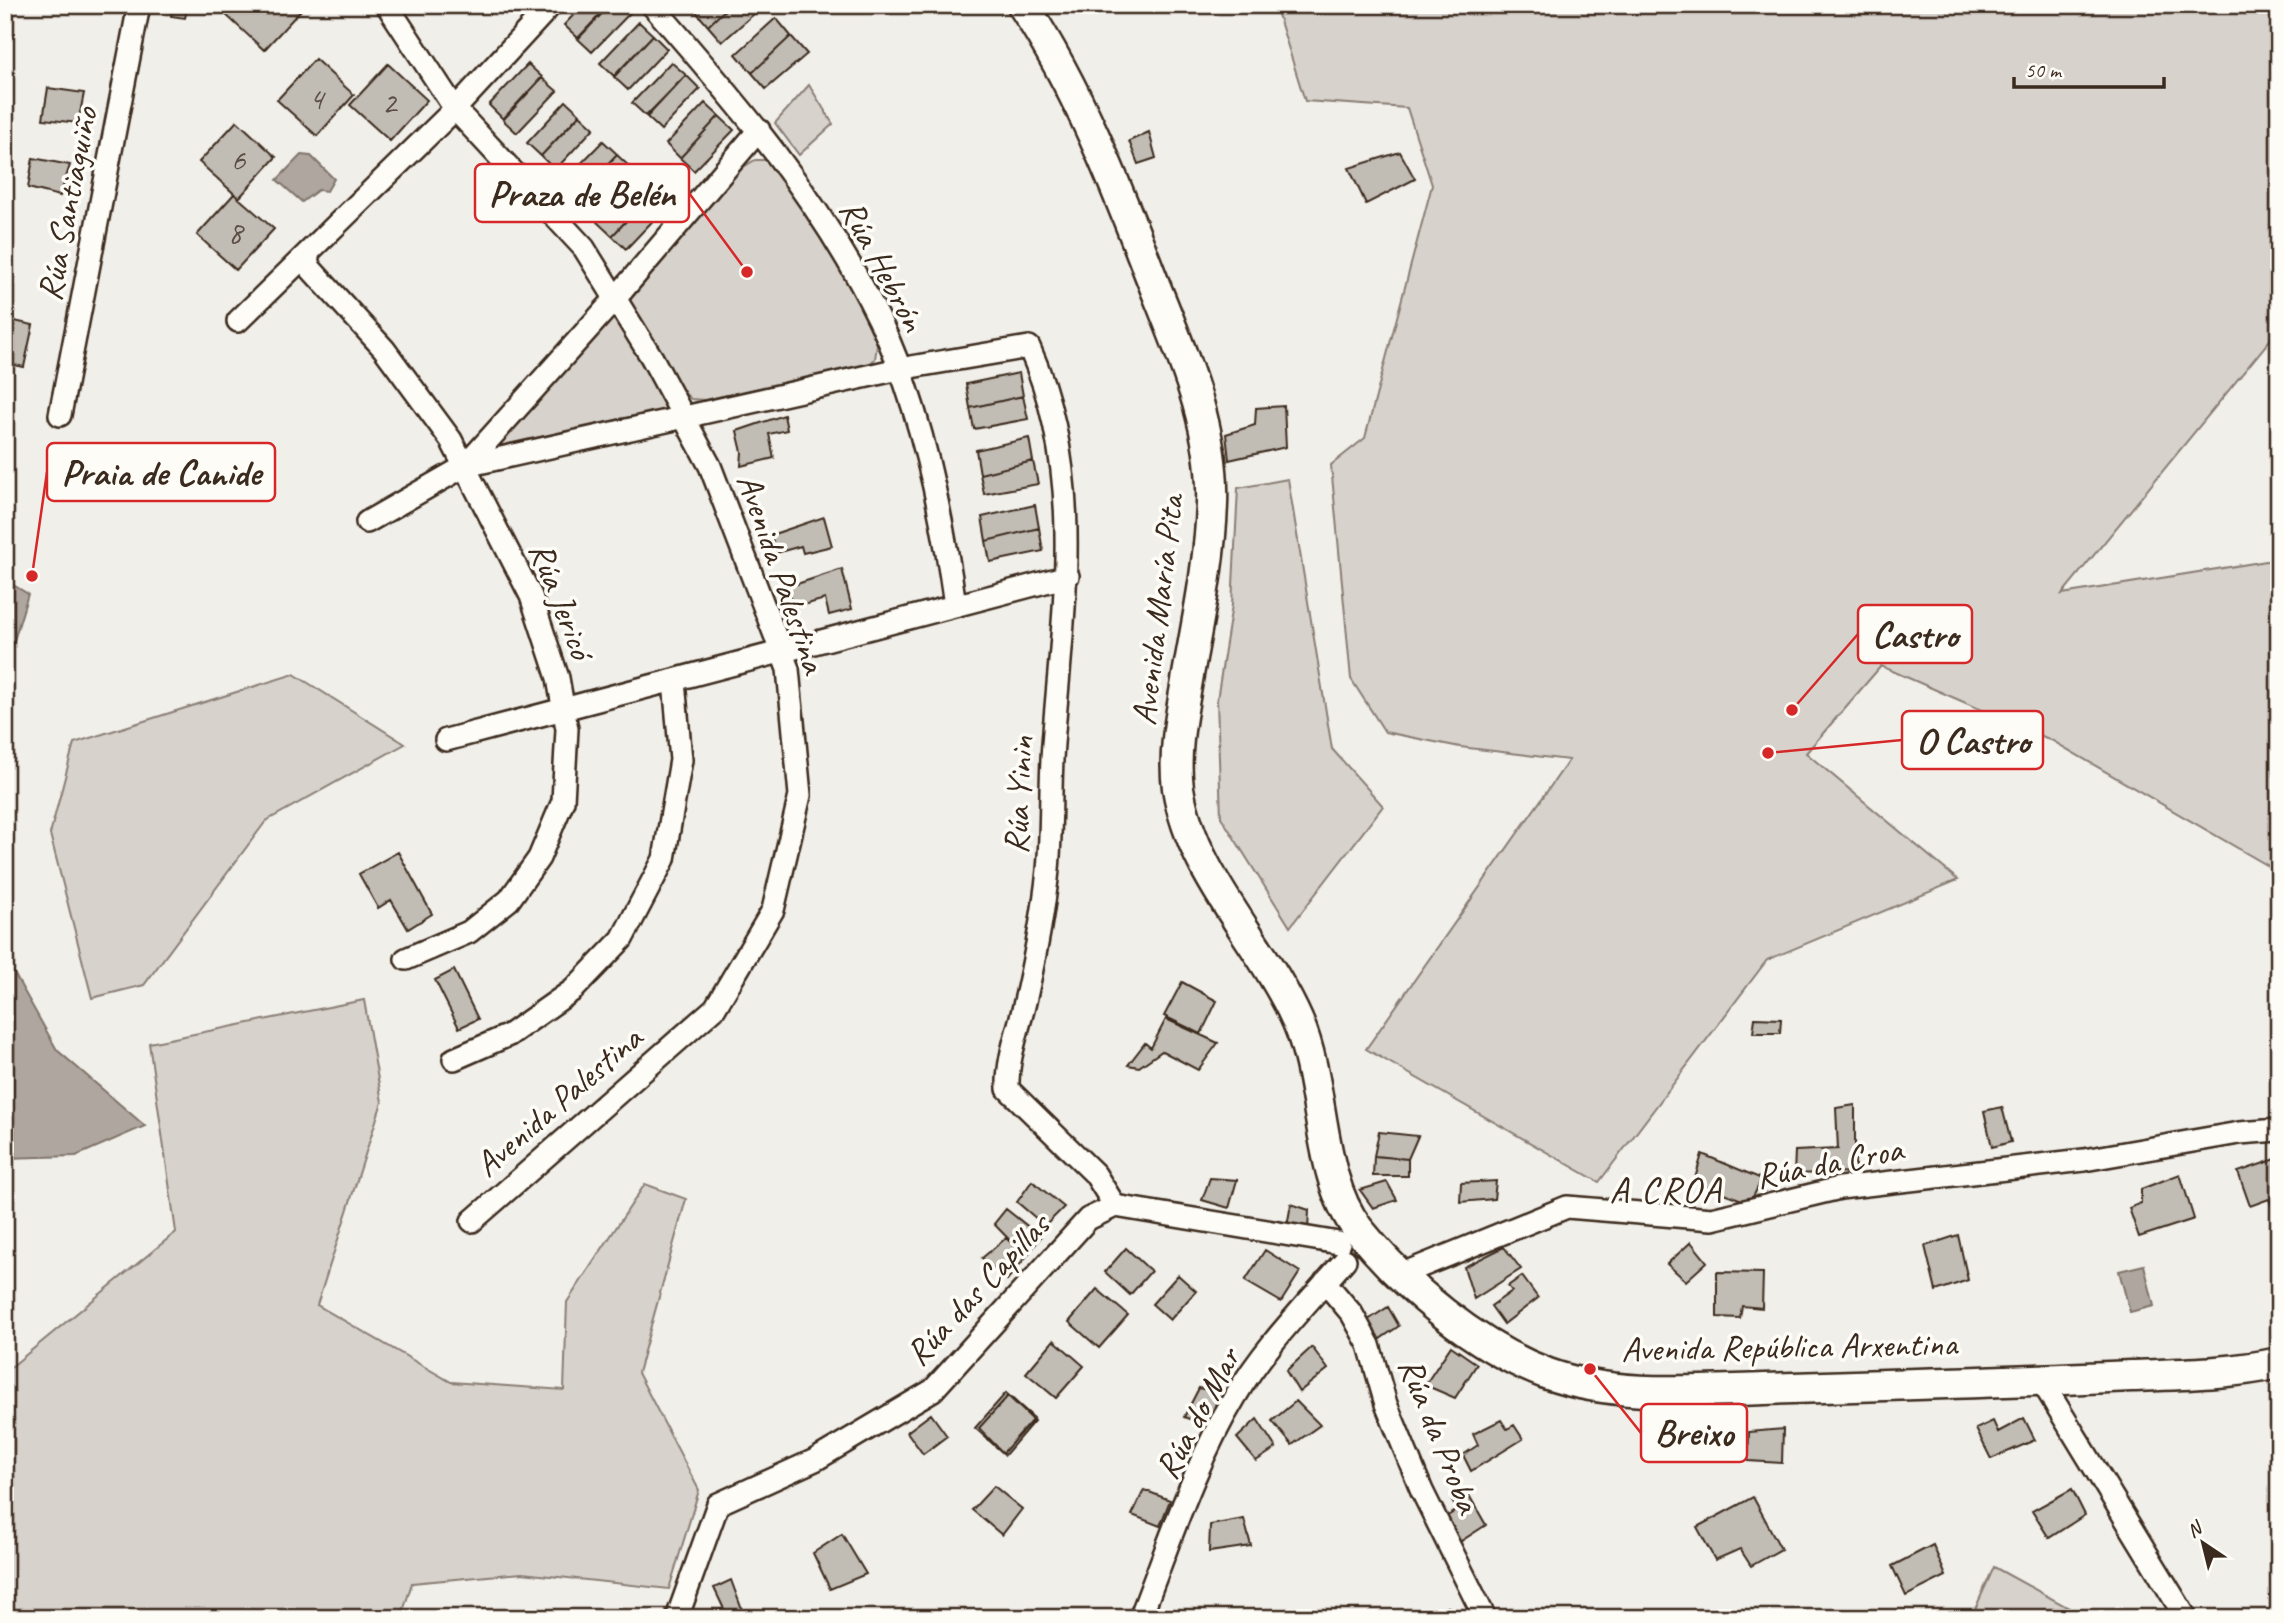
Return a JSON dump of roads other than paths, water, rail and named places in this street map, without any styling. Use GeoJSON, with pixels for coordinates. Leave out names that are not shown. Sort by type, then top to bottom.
{"type":"FeatureCollection","features":[{"type":"Feature","properties":{"kind":"main road","name":"Avenida María Pita"},"geometry":{"type":"LineString","coordinates":[[1023,5],[1076,93],[1108,167],[1202,414],[1211,461],[1210,533],[1203,596],[1178,731],[1178,786],[1189,830],[1199,854],[1297,1018],[1313,1068],[1346,1242]]}},
{"type":"Feature","properties":{"kind":"main road","name":"Avenida República Arxentina"},"geometry":{"type":"LineString","coordinates":[[1346,1242],[1378,1251],[1486,1345],[1550,1374],[1593,1385],[1717,1390],[2041,1380],[2206,1373],[2279,1363]]}},
{"type":"Feature","properties":{"kind":"street","name":"Rúa Santiaguiño"},"geometry":{"type":"LineString","coordinates":[[60,415],[139,5]]}},
{"type":"Feature","properties":{"kind":"street","name":"Avenida Palestina"},"geometry":{"type":"LineString","coordinates":[[387,5],[455,108],[584,248],[710,466],[788,669],[800,795],[773,910],[715,1008],[472,1221]]}},
{"type":"Feature","properties":{"kind":"street"},"geometry":{"type":"LineString","coordinates":[[238,321],[455,108],[551,5]]}},
{"type":"Feature","properties":{"kind":"street","name":"Rúa Hebrón"},"geometry":{"type":"LineString","coordinates":[[652,5],[759,130],[837,241],[880,321],[899,369],[942,511],[956,605]]}},
{"type":"Feature","properties":{"kind":"street"},"geometry":{"type":"LineString","coordinates":[[465,466],[615,299],[759,130]]}},
{"type":"Feature","properties":{"kind":"street","name":"Rúa Jericó"},"geometry":{"type":"LineString","coordinates":[[309,253],[307,260],[310,268],[384,349],[419,393],[465,466],[531,596],[564,708],[567,729],[563,801],[539,858],[509,900],[469,932],[406,959]]}},
{"type":"Feature","properties":{"kind":"street","name":"Rúa Yinin"},"geometry":{"type":"LineString","coordinates":[[899,369],[1029,347],[1040,373],[1063,460],[1068,576],[1053,746],[1047,886],[1024,1005],[1008,1070],[1009,1089],[1095,1174],[1115,1206]]}},
{"type":"Feature","properties":{"kind":"street"},"geometry":{"type":"LineString","coordinates":[[368,522],[465,466],[899,369]]}},
{"type":"Feature","properties":{"kind":"street"},"geometry":{"type":"LineString","coordinates":[[446,740],[1068,576]]}},
{"type":"Feature","properties":{"kind":"street"},"geometry":{"type":"LineString","coordinates":[[454,1059],[509,1035],[573,990],[622,939],[664,859],[681,760],[674,681]]}},
{"type":"Feature","properties":{"kind":"street","name":"Rúa da Croa"},"geometry":{"type":"LineString","coordinates":[[1402,1274],[1567,1208],[1712,1219],[1840,1188],[2084,1160],[2239,1133],[2279,1130]]}},
{"type":"Feature","properties":{"kind":"street"},"geometry":{"type":"LineString","coordinates":[[1115,1206],[1346,1242]]}},
{"type":"Feature","properties":{"kind":"street","name":"Rúa das Capillas"},"geometry":{"type":"LineString","coordinates":[[677,1618],[718,1504],[815,1460],[933,1390],[1088,1219],[1115,1206]]}},
{"type":"Feature","properties":{"kind":"street","name":"Rúa do Mar"},"geometry":{"type":"LineString","coordinates":[[1140,1618],[1213,1437],[1235,1396],[1261,1359],[1325,1282],[1346,1242]]}},
{"type":"Feature","properties":{"kind":"street","name":"Rúa da Proba"},"geometry":{"type":"LineString","coordinates":[[1325,1282],[1352,1314],[1370,1345],[1386,1404],[1422,1491],[1485,1618]]}},
{"type":"Feature","properties":{"kind":"street"},"geometry":{"type":"LineString","coordinates":[[2041,1380],[2186,1618]]}},
{"type":"Feature","properties":{"kind":"place","name":"Praza de Belén"},"geometry":{"type":"Point","coordinates":[747,272]}},
{"type":"Feature","properties":{"kind":"place","name":"Praia de Canide"},"geometry":{"type":"Point","coordinates":[32,576]}},
{"type":"Feature","properties":{"kind":"place","name":"Castro"},"geometry":{"type":"Point","coordinates":[1792,710]}},
{"type":"Feature","properties":{"kind":"place","name":"O Castro"},"geometry":{"type":"Point","coordinates":[1768,753]}},
{"type":"Feature","properties":{"kind":"place","name":"Breixo"},"geometry":{"type":"Point","coordinates":[1590,1369]}},
{"type":"Feature","properties":{"kind":"district","name":"A CROA"},"geometry":{"type":"Point","coordinates":[1666,1189]}}]}
